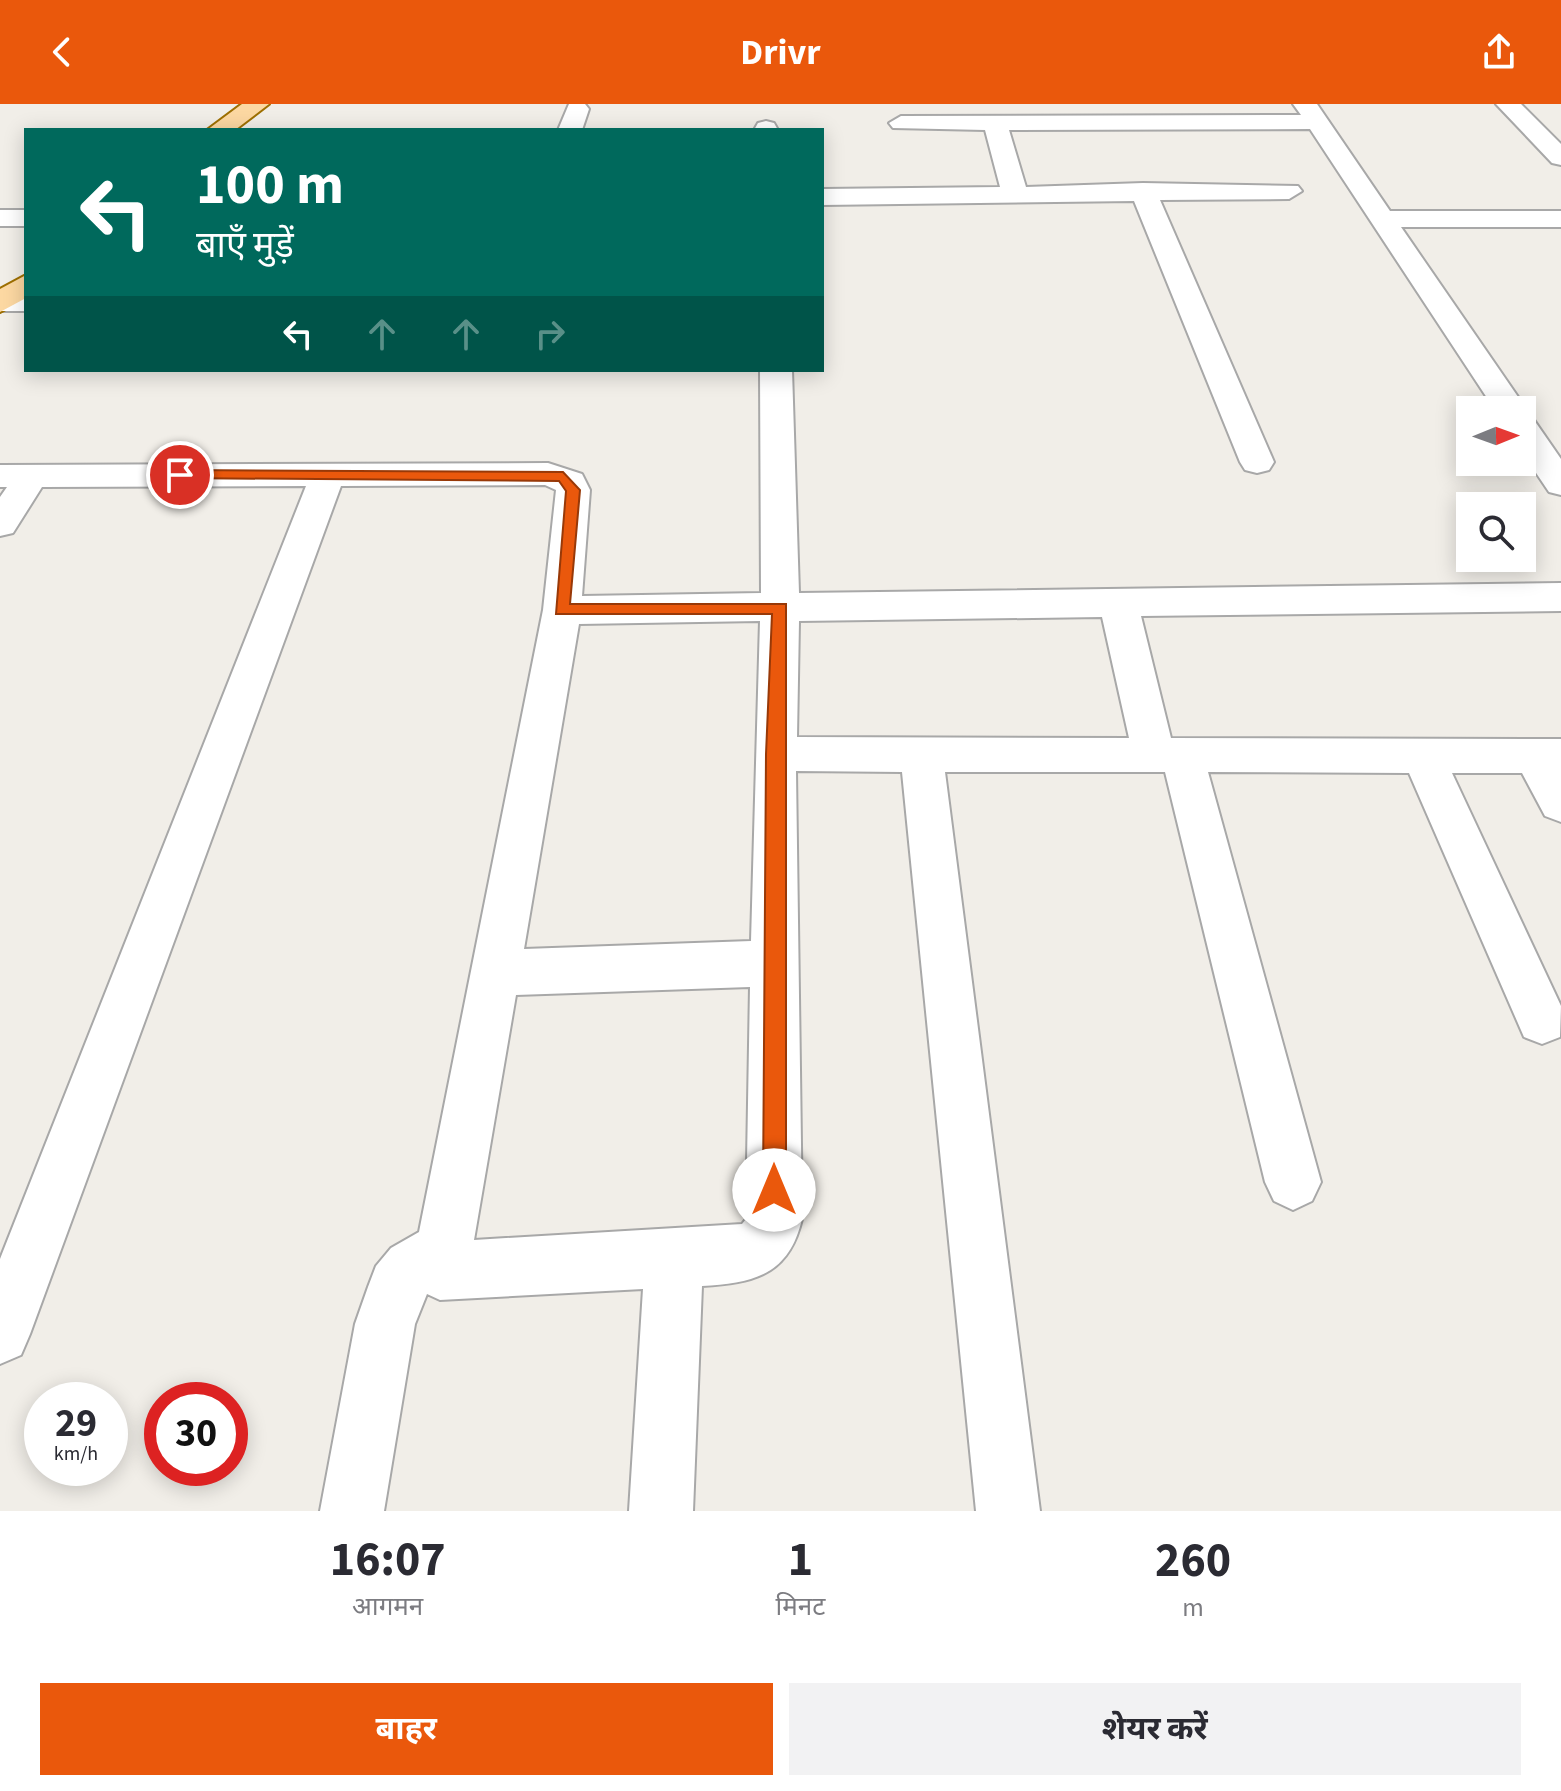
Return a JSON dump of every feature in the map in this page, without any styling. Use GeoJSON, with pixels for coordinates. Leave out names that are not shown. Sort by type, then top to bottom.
{"type":"FeatureCollection","features":[{"type":"Feature","properties":{"kind":"main road"},"geometry":{"type":"LineString","coordinates":[[222,128],[257,104]]}},
{"type":"Feature","properties":{"kind":"main road"},"geometry":{"type":"LineString","coordinates":[[251,128],[286,104]]}},
{"type":"Feature","properties":{"kind":"main road"},"geometry":{"type":"LineString","coordinates":[[0,278],[24,262]]}},
{"type":"Feature","properties":{"kind":"main road"},"geometry":{"type":"LineString","coordinates":[[0,302],[24,285]]}},
{"type":"Feature","properties":{"kind":"street"},"geometry":{"type":"LineString","coordinates":[[1508,104],[1561,158]]}},
{"type":"Feature","properties":{"kind":"street"},"geometry":{"type":"LineString","coordinates":[[901,123],[1312,113],[1502,396]]}},
{"type":"Feature","properties":{"kind":"street"},"geometry":{"type":"LineString","coordinates":[[995,123],[1015,193]]}},
{"type":"Feature","properties":{"kind":"street"},"geometry":{"type":"LineString","coordinates":[[1143,191],[1257,462]]}},
{"type":"Feature","properties":{"kind":"street"},"geometry":{"type":"LineString","coordinates":[[824,197],[1289,191]]}},
{"type":"Feature","properties":{"kind":"street"},"geometry":{"type":"LineString","coordinates":[[0,218],[24,218]]}},
{"type":"Feature","properties":{"kind":"street"},"geometry":{"type":"LineString","coordinates":[[1382,219],[1561,219]]}},
{"type":"Feature","properties":{"kind":"street"},"geometry":{"type":"LineString","coordinates":[[0,302],[24,302]]}},
{"type":"Feature","properties":{"kind":"street"},"geometry":{"type":"LineString","coordinates":[[440,1271],[736,1255],[761,1247],[770,1236],[774,1219],[775,754],[780,608],[776,372]]}},
{"type":"Feature","properties":{"kind":"street"},"geometry":{"type":"LineString","coordinates":[[1536,447],[1561,484]]}},
{"type":"Feature","properties":{"kind":"street"},"geometry":{"type":"LineString","coordinates":[[0,1334],[328,474]]}},
{"type":"Feature","properties":{"kind":"street"},"geometry":{"type":"LineString","coordinates":[[0,524],[16,476],[328,474],[563,477],[573,490],[562,610],[440,1271]]}},
{"type":"Feature","properties":{"kind":"street"},"geometry":{"type":"LineString","coordinates":[[562,610],[1561,597]]}},
{"type":"Feature","properties":{"kind":"street"},"geometry":{"type":"LineString","coordinates":[[1118,602],[1167,753],[1293,1182]]}},
{"type":"Feature","properties":{"kind":"street"},"geometry":{"type":"LineString","coordinates":[[775,754],[1548,756],[1561,803]]}},
{"type":"Feature","properties":{"kind":"street"},"geometry":{"type":"LineString","coordinates":[[922,755],[1008,1511]]}},
{"type":"Feature","properties":{"kind":"street"},"geometry":{"type":"LineString","coordinates":[[1423,756],[1542,1020]]}},
{"type":"Feature","properties":{"kind":"street"},"geometry":{"type":"LineString","coordinates":[[495,973],[776,963]]}},
{"type":"Feature","properties":{"kind":"street"},"geometry":{"type":"LineString","coordinates":[[352,1511],[385,1324],[397,1287],[411,1268],[430,1256],[440,1271]]}},
{"type":"Feature","properties":{"kind":"street"},"geometry":{"type":"LineString","coordinates":[[661,1511],[674,1256]]}},
{"type":"Feature","properties":{"kind":"route"},"geometry":{"type":"LineString","coordinates":[[180,475],[548,474],[563,477],[570,482],[573,490],[562,610],[780,608],[775,754],[774,1190]]}}]}
